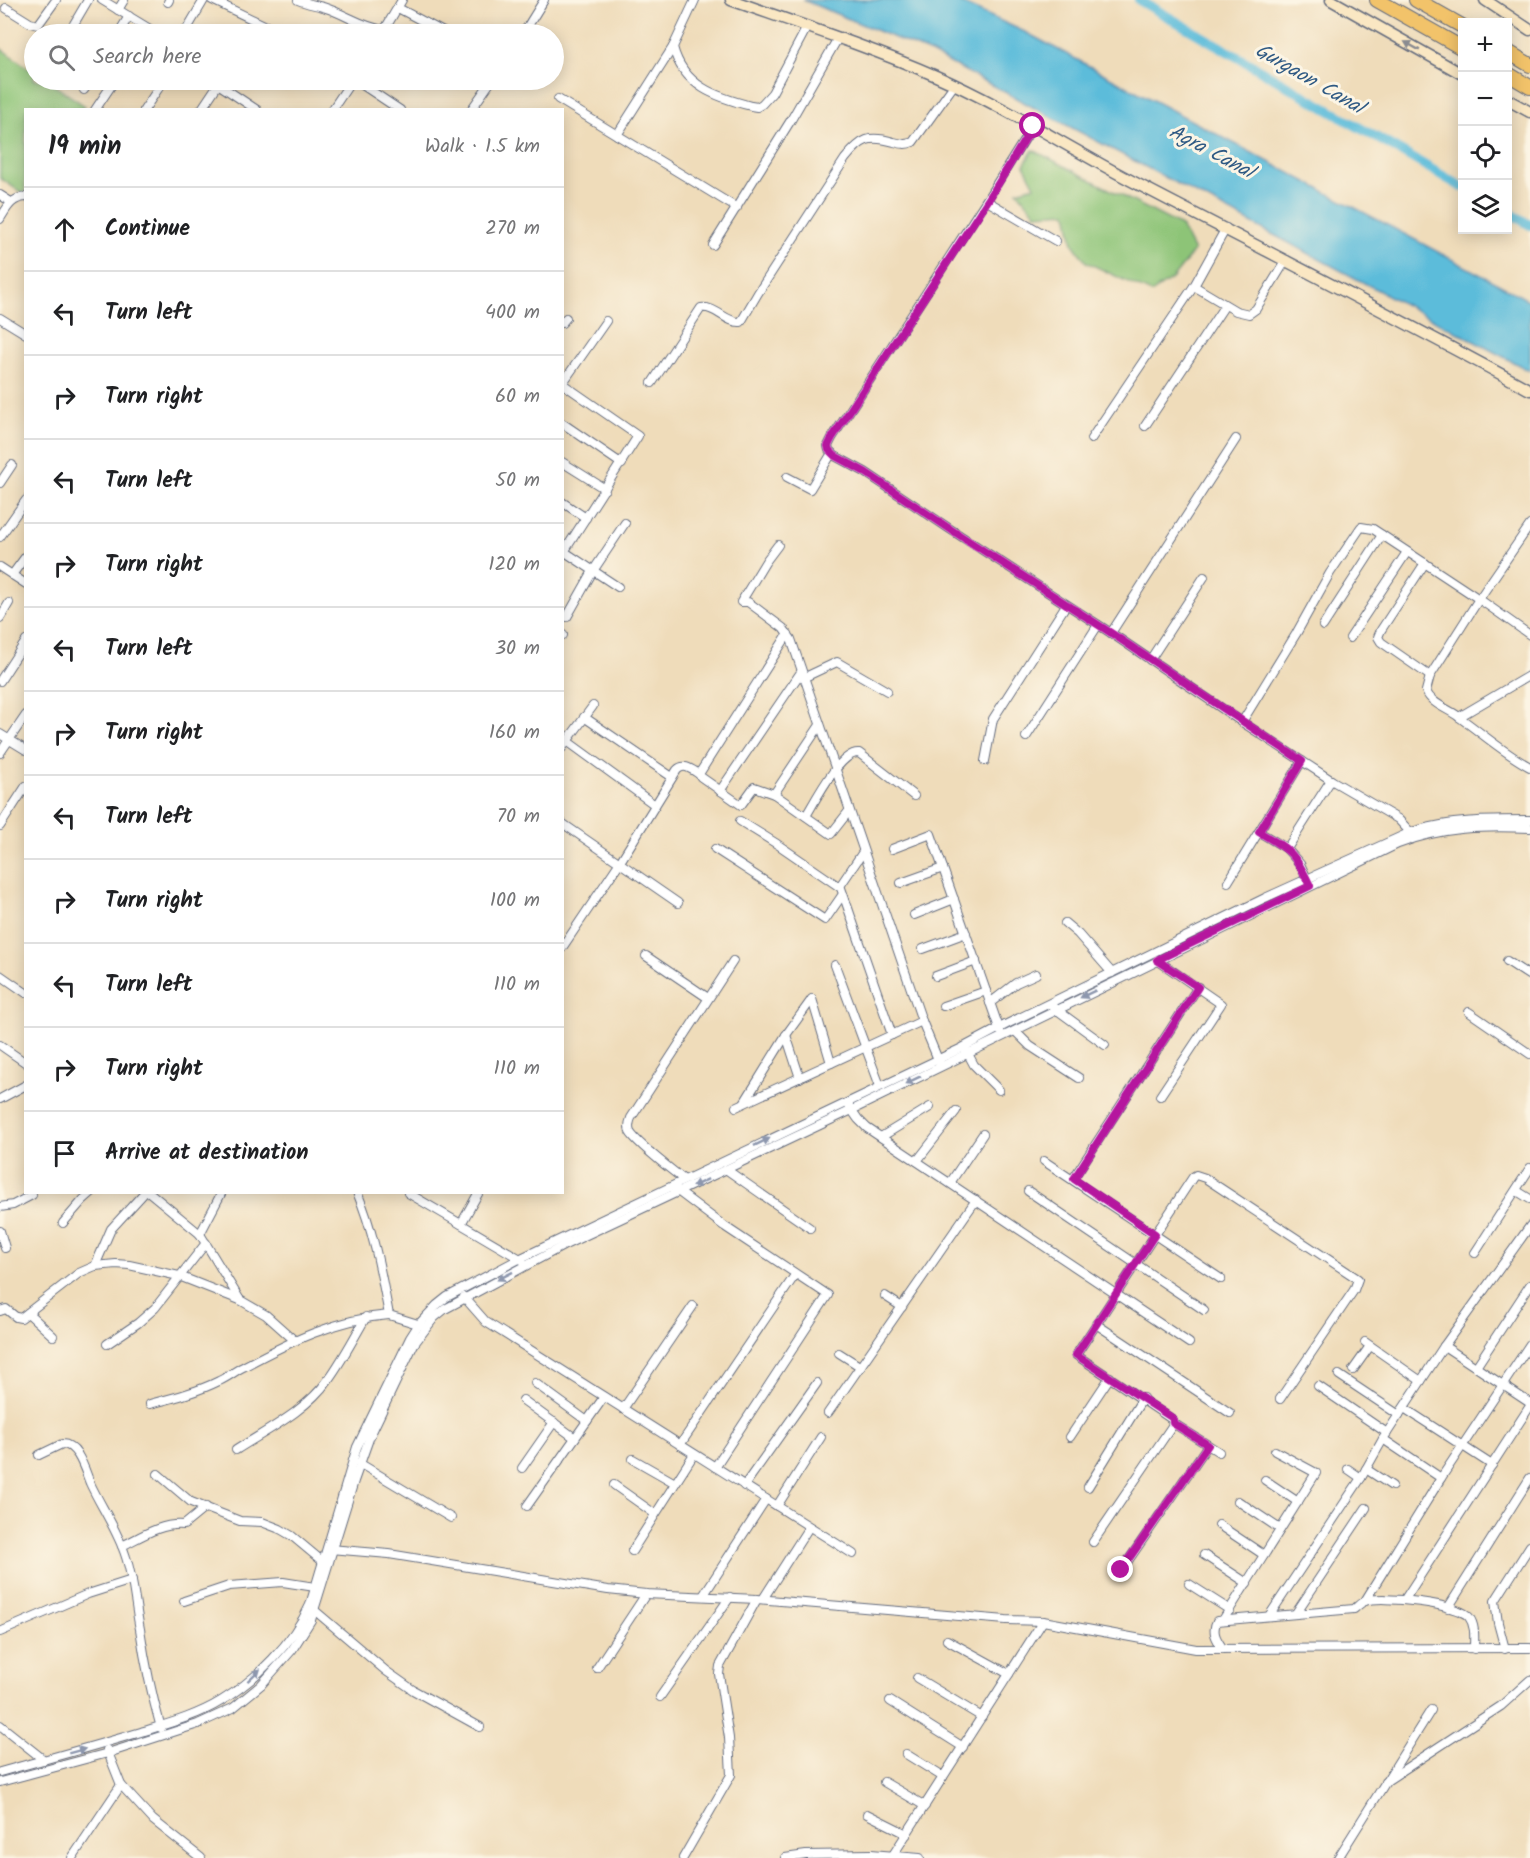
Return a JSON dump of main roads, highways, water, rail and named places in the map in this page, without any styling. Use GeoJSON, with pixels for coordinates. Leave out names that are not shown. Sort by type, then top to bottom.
{"type":"FeatureCollection","features":[{"type":"Feature","properties":{"kind":"highway"},"geometry":{"type":"LineString","coordinates":[[1377,0],[1458,46]]}},
{"type":"Feature","properties":{"kind":"highway"},"geometry":{"type":"LineString","coordinates":[[1416,0],[1458,25]]}},
{"type":"Feature","properties":{"kind":"highway"},"geometry":{"type":"LineString","coordinates":[[1512,54],[1530,65]]}},
{"type":"Feature","properties":{"kind":"highway"},"geometry":{"type":"LineString","coordinates":[[1512,76],[1530,87]]}},
{"type":"Feature","properties":{"kind":"water","name":"Agra Canal"},"geometry":{"type":"Polygon","coordinates":[[[803,0],[955,0],[1027,33],[1530,301],[1530,371],[931,53],[803,0]]]}},
{"type":"Feature","properties":{"kind":"waterway","name":"Gurgaon Canal"},"geometry":{"type":"LineString","coordinates":[[1139,0],[1458,185]]}},
{"type":"Feature","properties":{"kind":"waterway","name":"Gurgaon Canal"},"geometry":{"type":"LineString","coordinates":[[1512,214],[1530,225]]}}]}
